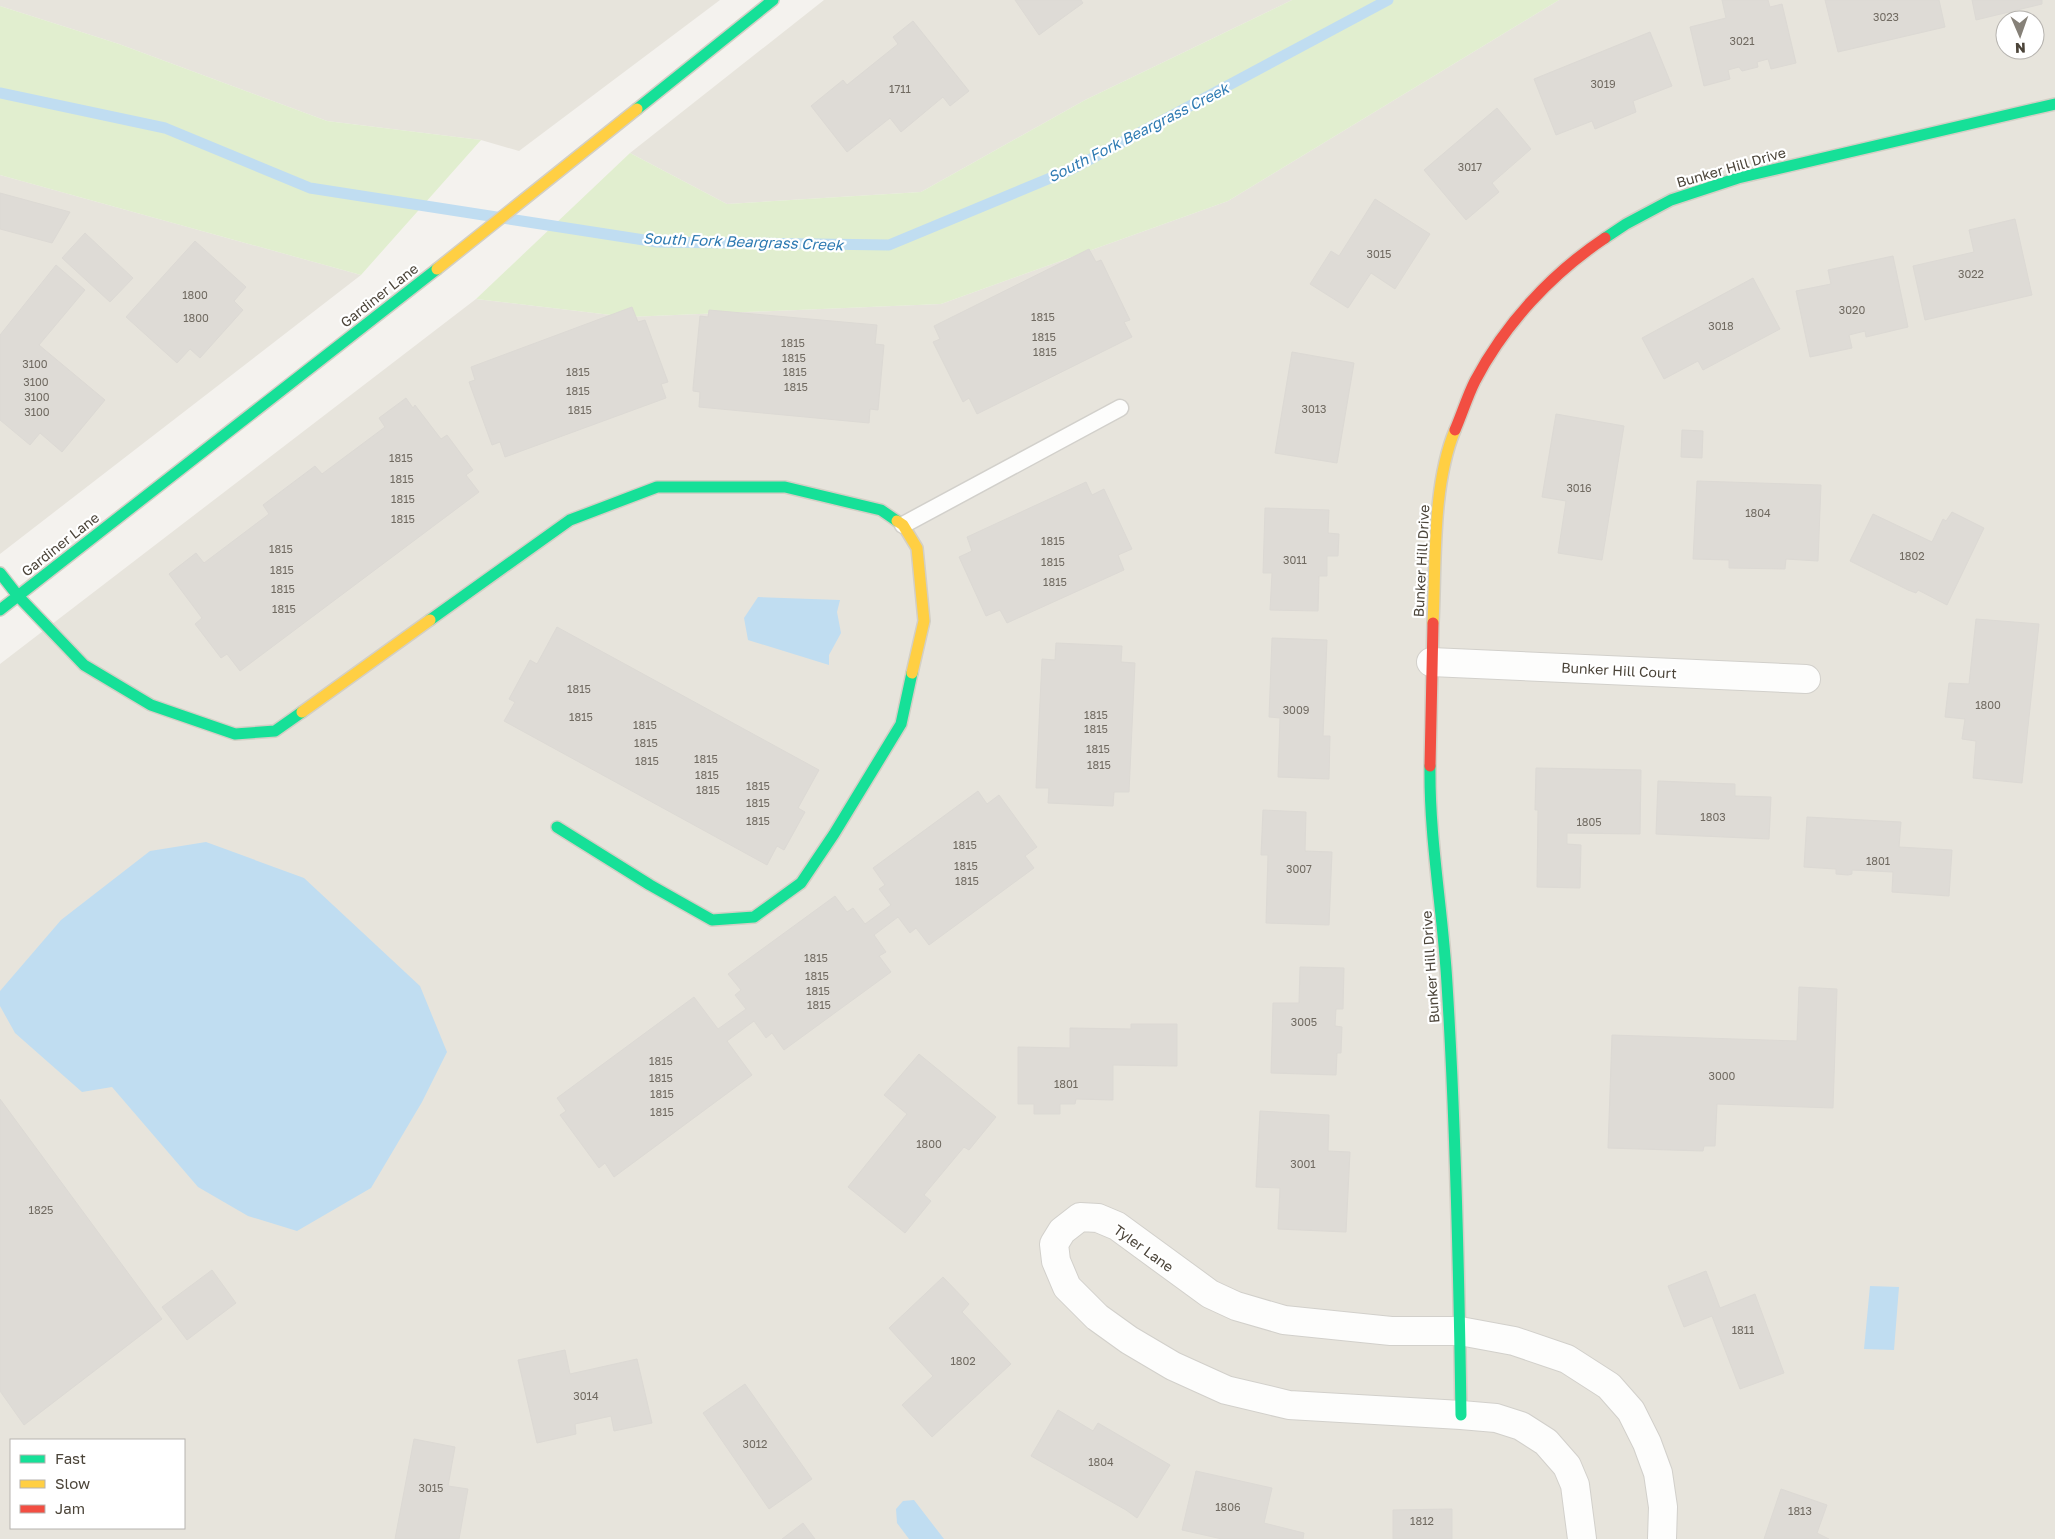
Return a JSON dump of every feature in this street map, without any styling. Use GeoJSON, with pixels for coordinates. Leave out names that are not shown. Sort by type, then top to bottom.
{"type":"FeatureCollection","features":[{"type":"Feature","properties":{"kind":"street","name":"Gardiner Lane"},"geometry":{"type":"LineString","coordinates":[[0,610],[473,240],[773,0]]}},
{"type":"Feature","properties":{"kind":"street","name":"Bunker Hill Drive"},"geometry":{"type":"LineString","coordinates":[[1461,1415],[1460,1331],[1446,960],[1429,807],[1431,662],[1438,509],[1452,437],[1475,382],[1498,342],[1526,307],[1556,276],[1585,251],[1626,224],[1671,200],[1738,178],[2055,104]]}},
{"type":"Feature","properties":{"kind":"street"},"geometry":{"type":"LineString","coordinates":[[0,573],[18,596],[84,665],[151,705],[235,734],[275,731],[570,520],[657,487],[785,487],[881,510],[904,525],[918,548],[924,621],[901,724],[834,834],[800,883],[754,916],[712,920],[650,886],[557,827]]}},
{"type":"Feature","properties":{"kind":"street","name":"Bunker Hill Court"},"geometry":{"type":"LineString","coordinates":[[1431,662],[1806,679]]}},
{"type":"Feature","properties":{"kind":"street","name":"Tyler Lane"},"geometry":{"type":"LineString","coordinates":[[1582,1539],[1575,1485],[1567,1466],[1546,1442],[1521,1426],[1496,1418],[1289,1405],[1226,1390],[1174,1366],[1128,1340],[1097,1317],[1067,1287],[1056,1261],[1054,1244],[1062,1230],[1080,1217],[1098,1218],[1117,1226],[1210,1294],[1236,1306],[1284,1320],[1337,1327],[1391,1331],[1460,1331],[1514,1341],[1567,1358],[1609,1386],[1631,1412],[1647,1443],[1658,1473],[1662,1507],[1662,1539]]}},
{"type":"Feature","properties":{"kind":"lane"},"geometry":{"type":"LineString","coordinates":[[904,525],[1120,408]]}},
{"type":"Feature","properties":{"kind":"shaded area"},"geometry":{"type":"Polygon","coordinates":[[[0,0],[720,0],[519,151],[481,140],[327,121],[119,44],[0,6],[0,0]]]}},
{"type":"Feature","properties":{"kind":"shaded area"},"geometry":{"type":"Polygon","coordinates":[[[824,0],[1292,0],[1085,100],[921,192],[727,204],[630,153],[824,0]]]}},
{"type":"Feature","properties":{"kind":"shaded area"},"geometry":{"type":"Polygon","coordinates":[[[1559,0],[2055,0],[2055,1539],[0,1539],[0,664],[476,299],[628,317],[941,304],[1228,201],[1559,0]]]}},
{"type":"Feature","properties":{"kind":"shaded area"},"geometry":{"type":"Polygon","coordinates":[[[0,175],[361,275],[0,554],[0,175]]]}},
{"type":"Feature","properties":{"kind":"green space"},"geometry":{"type":"Polygon","coordinates":[[[1292,0],[1559,0],[1228,201],[941,304],[628,317],[476,299],[630,153],[727,204],[921,192],[1085,100],[1292,0]]]}},
{"type":"Feature","properties":{"kind":"green space"},"geometry":{"type":"Polygon","coordinates":[[[0,6],[119,44],[327,121],[481,140],[361,275],[0,175],[0,6]]]}},
{"type":"Feature","properties":{"kind":"water"},"geometry":{"type":"Polygon","coordinates":[[[758,597],[840,600],[837,612],[841,633],[829,655],[829,665],[748,640],[744,618],[758,597]]]}},
{"type":"Feature","properties":{"kind":"water"},"geometry":{"type":"Polygon","coordinates":[[[206,842],[304,878],[420,986],[447,1052],[422,1102],[371,1188],[297,1231],[248,1216],[198,1187],[112,1087],[82,1092],[15,1033],[0,1006],[0,991],[61,920],[150,851],[206,842]]]}},
{"type":"Feature","properties":{"kind":"water"},"geometry":{"type":"Polygon","coordinates":[[[1870,1286],[1899,1287],[1894,1350],[1864,1349],[1870,1286]]]}},
{"type":"Feature","properties":{"kind":"water"},"geometry":{"type":"Polygon","coordinates":[[[914,1500],[944,1539],[909,1539],[897,1523],[896,1509],[903,1501],[914,1500]]]}},
{"type":"Feature","properties":{"kind":"building"},"geometry":{"type":"Polygon","coordinates":[[[1015,0],[1081,0],[1083,3],[1039,35],[1015,0]]]}},
{"type":"Feature","properties":{"kind":"building"},"geometry":{"type":"Polygon","coordinates":[[[1722,0],[1768,0],[1770,7],[1782,4],[1796,63],[1771,69],[1768,59],[1757,62],[1758,67],[1742,71],[1739,67],[1728,70],[1730,79],[1704,86],[1690,27],[1726,18],[1722,0]]]}},
{"type":"Feature","properties":{"kind":"building"},"geometry":{"type":"Polygon","coordinates":[[[1825,0],[1939,0],[1945,27],[1838,52],[1825,0]]]}},
{"type":"Feature","properties":{"kind":"building"},"geometry":{"type":"Polygon","coordinates":[[[1972,0],[2042,0],[2042,4],[2017,10],[1995,10],[1995,15],[1976,20],[1972,0]]]}},
{"type":"Feature","properties":{"kind":"building"},"geometry":{"type":"Polygon","coordinates":[[[913,21],[969,91],[950,106],[943,97],[901,132],[890,118],[847,152],[811,106],[843,80],[847,85],[898,44],[893,37],[913,21]]]}},
{"type":"Feature","properties":{"kind":"building"},"geometry":{"type":"Polygon","coordinates":[[[1650,32],[1672,86],[1633,101],[1636,112],[1595,129],[1592,121],[1556,135],[1534,79],[1650,32]]]}},
{"type":"Feature","properties":{"kind":"building"},"geometry":{"type":"Polygon","coordinates":[[[1497,108],[1531,149],[1492,183],[1499,192],[1466,220],[1424,170],[1497,108]]]}},
{"type":"Feature","properties":{"kind":"building"},"geometry":{"type":"Polygon","coordinates":[[[0,193],[70,212],[52,243],[0,229],[0,193]]]}},
{"type":"Feature","properties":{"kind":"building"},"geometry":{"type":"Polygon","coordinates":[[[1375,199],[1430,234],[1395,289],[1371,273],[1348,308],[1310,284],[1331,251],[1339,256],[1375,199]]]}},
{"type":"Feature","properties":{"kind":"building"},"geometry":{"type":"Polygon","coordinates":[[[2015,219],[2032,295],[1925,320],[1913,266],[1974,252],[1969,230],[2015,219]]]}},
{"type":"Feature","properties":{"kind":"building"},"geometry":{"type":"Polygon","coordinates":[[[85,233],[133,278],[110,302],[62,258],[85,233]]]}},
{"type":"Feature","properties":{"kind":"building"},"geometry":{"type":"Polygon","coordinates":[[[195,241],[246,287],[234,301],[243,310],[200,358],[190,349],[177,363],[126,317],[195,241]]]}},
{"type":"Feature","properties":{"kind":"building"},"geometry":{"type":"Polygon","coordinates":[[[1089,249],[1096,262],[1101,260],[1130,320],[1124,322],[1132,337],[977,414],[969,398],[963,402],[933,342],[940,339],[934,326],[1089,249]]]}},
{"type":"Feature","properties":{"kind":"building"},"geometry":{"type":"Polygon","coordinates":[[[1893,256],[1908,327],[1866,337],[1865,331],[1849,335],[1852,348],[1810,357],[1796,291],[1831,284],[1828,270],[1893,256]]]}},
{"type":"Feature","properties":{"kind":"building"},"geometry":{"type":"Polygon","coordinates":[[[56,265],[85,290],[39,345],[105,400],[62,452],[40,433],[30,445],[0,420],[0,335],[56,265]]]}},
{"type":"Feature","properties":{"kind":"building"},"geometry":{"type":"Polygon","coordinates":[[[1753,278],[1780,329],[1703,370],[1698,361],[1664,379],[1642,338],[1753,278]]]}},
{"type":"Feature","properties":{"kind":"building"},"geometry":{"type":"Polygon","coordinates":[[[632,307],[638,322],[645,320],[668,382],[661,384],[666,398],[505,457],[500,442],[492,445],[469,382],[475,380],[471,367],[632,307]]]}},
{"type":"Feature","properties":{"kind":"building"},"geometry":{"type":"Polygon","coordinates":[[[709,310],[877,325],[875,344],[884,345],[878,410],[870,409],[869,423],[699,407],[700,392],[693,391],[693,388],[700,316],[708,317],[709,310]]]}},
{"type":"Feature","properties":{"kind":"building"},"geometry":{"type":"Polygon","coordinates":[[[1292,352],[1354,363],[1337,463],[1275,453],[1292,352]]]}},
{"type":"Feature","properties":{"kind":"building"},"geometry":{"type":"Polygon","coordinates":[[[406,398],[413,408],[415,405],[441,439],[447,435],[473,470],[466,475],[479,492],[240,671],[227,654],[221,658],[195,624],[202,618],[169,574],[196,553],[204,563],[269,514],[263,505],[315,466],[322,474],[385,427],[379,418],[406,398]]]}},
{"type":"Feature","properties":{"kind":"building"},"geometry":{"type":"Polygon","coordinates":[[[1556,414],[1624,426],[1602,560],[1558,553],[1566,501],[1542,497],[1556,414]]]}},
{"type":"Feature","properties":{"kind":"building"},"geometry":{"type":"Polygon","coordinates":[[[1682,430],[1703,431],[1702,458],[1681,457],[1682,430]]]}},
{"type":"Feature","properties":{"kind":"building"},"geometry":{"type":"Polygon","coordinates":[[[1697,481],[1821,485],[1818,561],[1786,559],[1785,569],[1729,568],[1729,560],[1693,559],[1697,481]]]}},
{"type":"Feature","properties":{"kind":"building"},"geometry":{"type":"Polygon","coordinates":[[[1086,482],[1092,495],[1104,489],[1132,549],[1118,555],[1124,570],[1007,623],[1000,610],[986,616],[959,557],[972,551],[967,537],[1086,482]]]}},
{"type":"Feature","properties":{"kind":"building"},"geometry":{"type":"Polygon","coordinates":[[[1265,508],[1329,510],[1328,533],[1339,534],[1338,556],[1327,556],[1327,576],[1319,576],[1318,611],[1270,610],[1272,573],[1263,573],[1265,508]]]}},
{"type":"Feature","properties":{"kind":"building"},"geometry":{"type":"Polygon","coordinates":[[[1952,512],[1984,528],[1947,605],[1918,590],[1916,593],[1908,590],[1850,561],[1873,514],[1932,542],[1943,519],[1946,521],[1952,512]]]}},
{"type":"Feature","properties":{"kind":"building"},"geometry":{"type":"Polygon","coordinates":[[[1976,619],[2039,624],[2022,783],[1973,778],[1976,741],[1962,739],[1965,719],[1945,717],[1949,683],[1969,684],[1976,619]]]}},
{"type":"Feature","properties":{"kind":"building"},"geometry":{"type":"Polygon","coordinates":[[[557,627],[819,770],[798,808],[805,812],[784,850],[777,846],[767,865],[504,721],[515,702],[509,699],[530,660],[537,664],[557,627]]]}},
{"type":"Feature","properties":{"kind":"building"},"geometry":{"type":"Polygon","coordinates":[[[1272,638],[1327,640],[1323,736],[1330,736],[1329,779],[1278,777],[1280,718],[1269,717],[1272,638]]]}},
{"type":"Feature","properties":{"kind":"building"},"geometry":{"type":"Polygon","coordinates":[[[1056,643],[1122,646],[1121,662],[1135,663],[1129,792],[1114,792],[1113,806],[1048,803],[1049,788],[1036,788],[1042,659],[1055,660],[1056,643]]]}},
{"type":"Feature","properties":{"kind":"building"},"geometry":{"type":"Polygon","coordinates":[[[1536,768],[1641,770],[1640,834],[1567,833],[1567,844],[1581,845],[1580,888],[1537,887],[1538,810],[1535,810],[1536,768]]]}},
{"type":"Feature","properties":{"kind":"building"},"geometry":{"type":"Polygon","coordinates":[[[1658,781],[1735,784],[1735,796],[1771,797],[1769,839],[1656,834],[1658,781]]]}},
{"type":"Feature","properties":{"kind":"building"},"geometry":{"type":"Polygon","coordinates":[[[978,791],[987,804],[999,795],[1037,847],[1025,856],[1034,868],[929,945],[916,928],[910,933],[898,917],[874,935],[886,952],[879,956],[891,972],[784,1050],[772,1033],[766,1038],[754,1021],[727,1041],[752,1075],[614,1177],[605,1163],[599,1168],[560,1115],[566,1111],[557,1098],[694,997],[718,1029],[746,1009],[735,995],[741,990],[728,974],[835,896],[847,912],[853,908],[865,924],[891,905],[879,889],[885,885],[873,868],[978,791]]]}},
{"type":"Feature","properties":{"kind":"building"},"geometry":{"type":"Polygon","coordinates":[[[1263,810],[1306,812],[1305,851],[1332,852],[1329,925],[1266,923],[1268,855],[1261,855],[1263,810]]]}},
{"type":"Feature","properties":{"kind":"building"},"geometry":{"type":"Polygon","coordinates":[[[1807,817],[1901,822],[1899,847],[1952,850],[1949,896],[1892,892],[1893,872],[1852,870],[1852,874],[1848,875],[1836,874],[1836,869],[1804,867],[1807,817]]]}},
{"type":"Feature","properties":{"kind":"building"},"geometry":{"type":"Polygon","coordinates":[[[1300,967],[1344,968],[1343,1009],[1336,1009],[1335,1026],[1342,1027],[1341,1053],[1337,1053],[1336,1075],[1271,1073],[1273,1003],[1299,1003],[1300,967]]]}},
{"type":"Feature","properties":{"kind":"building"},"geometry":{"type":"Polygon","coordinates":[[[1799,987],[1837,989],[1833,1108],[1717,1104],[1715,1146],[1704,1146],[1703,1151],[1608,1148],[1612,1035],[1797,1041],[1799,987]]]}},
{"type":"Feature","properties":{"kind":"building"},"geometry":{"type":"Polygon","coordinates":[[[1131,1024],[1177,1024],[1177,1066],[1113,1065],[1113,1100],[1076,1099],[1075,1104],[1060,1104],[1060,1114],[1034,1114],[1034,1104],[1018,1104],[1018,1047],[1070,1048],[1070,1028],[1131,1029],[1131,1024]]]}},
{"type":"Feature","properties":{"kind":"building"},"geometry":{"type":"Polygon","coordinates":[[[919,1054],[996,1117],[969,1150],[964,1147],[924,1195],[931,1201],[905,1233],[848,1187],[907,1114],[884,1095],[919,1054]]]}},
{"type":"Feature","properties":{"kind":"building"},"geometry":{"type":"Polygon","coordinates":[[[0,1099],[162,1319],[24,1425],[0,1391],[0,1099]]]}},
{"type":"Feature","properties":{"kind":"building"},"geometry":{"type":"Polygon","coordinates":[[[1260,1111],[1329,1115],[1328,1151],[1350,1152],[1346,1232],[1278,1229],[1280,1188],[1256,1187],[1260,1111]]]}},
{"type":"Feature","properties":{"kind":"building"},"geometry":{"type":"Polygon","coordinates":[[[212,1270],[236,1303],[187,1340],[162,1307],[212,1270]]]}},
{"type":"Feature","properties":{"kind":"building"},"geometry":{"type":"Polygon","coordinates":[[[1706,1271],[1720,1308],[1755,1294],[1784,1373],[1740,1389],[1712,1316],[1684,1327],[1668,1286],[1706,1271]]]}},
{"type":"Feature","properties":{"kind":"building"},"geometry":{"type":"Polygon","coordinates":[[[943,1277],[969,1304],[962,1312],[1011,1364],[932,1437],[902,1405],[933,1376],[889,1328],[943,1277]]]}},
{"type":"Feature","properties":{"kind":"building"},"geometry":{"type":"Polygon","coordinates":[[[565,1350],[570,1374],[637,1359],[652,1423],[614,1431],[611,1416],[575,1424],[576,1434],[537,1443],[518,1360],[565,1350]]]}},
{"type":"Feature","properties":{"kind":"building"},"geometry":{"type":"Polygon","coordinates":[[[745,1384],[812,1479],[769,1509],[703,1413],[745,1384]]]}},
{"type":"Feature","properties":{"kind":"building"},"geometry":{"type":"Polygon","coordinates":[[[1058,1410],[1093,1431],[1098,1423],[1170,1465],[1137,1518],[1031,1456],[1058,1410]]]}},
{"type":"Feature","properties":{"kind":"building"},"geometry":{"type":"Polygon","coordinates":[[[414,1439],[455,1447],[448,1486],[468,1489],[459,1539],[395,1539],[414,1439]]]}},
{"type":"Feature","properties":{"kind":"building"},"geometry":{"type":"Polygon","coordinates":[[[1196,1471],[1272,1488],[1264,1523],[1304,1533],[1303,1539],[1222,1539],[1182,1530],[1196,1471]]]}},
{"type":"Feature","properties":{"kind":"building"},"geometry":{"type":"Polygon","coordinates":[[[1781,1489],[1827,1505],[1817,1533],[1829,1539],[1764,1539],[1781,1489]]]}},
{"type":"Feature","properties":{"kind":"building"},"geometry":{"type":"Polygon","coordinates":[[[1452,1509],[1452,1539],[1393,1539],[1393,1510],[1452,1509]]]}},
{"type":"Feature","properties":{"kind":"building"},"geometry":{"type":"Polygon","coordinates":[[[803,1523],[815,1539],[782,1539],[803,1523]]]}},
{"type":"Feature","properties":{"kind":"waterway","name":"South Fork Beargrass Creek"},"geometry":{"type":"LineString","coordinates":[[0,93],[165,128],[310,188],[657,242],[889,245],[1072,169],[1388,0]]}},
{"type":"Feature","properties":{"kind":"traffic: fast"},"geometry":{"type":"LineString","coordinates":[[637,109],[773,0]]}},
{"type":"Feature","properties":{"kind":"traffic: fast"},"geometry":{"type":"LineString","coordinates":[[1605,238],[1626,224],[1671,200],[1738,178],[2055,104]]}},
{"type":"Feature","properties":{"kind":"traffic: fast"},"geometry":{"type":"LineString","coordinates":[[0,610],[437,269]]}},
{"type":"Feature","properties":{"kind":"traffic: fast"},"geometry":{"type":"LineString","coordinates":[[430,620],[570,520],[657,487],[785,487],[881,510],[897,521]]}},
{"type":"Feature","properties":{"kind":"traffic: fast"},"geometry":{"type":"LineString","coordinates":[[0,573],[18,596],[84,665],[151,705],[235,734],[275,731],[302,712]]}},
{"type":"Feature","properties":{"kind":"traffic: fast"},"geometry":{"type":"LineString","coordinates":[[557,827],[650,885],[712,920],[754,917],[801,883],[834,834],[901,724],[912,673]]}},
{"type":"Feature","properties":{"kind":"traffic: fast"},"geometry":{"type":"LineString","coordinates":[[1430,766],[1430,793],[1445,957],[1453,1092],[1461,1415]]}},
{"type":"Feature","properties":{"kind":"traffic: slow"},"geometry":{"type":"LineString","coordinates":[[437,269],[637,109]]}},
{"type":"Feature","properties":{"kind":"traffic: slow"},"geometry":{"type":"LineString","coordinates":[[1433,623],[1436,525],[1442,475],[1455,430]]}},
{"type":"Feature","properties":{"kind":"traffic: slow"},"geometry":{"type":"LineString","coordinates":[[897,521],[903,525],[917,548],[924,621],[912,673]]}},
{"type":"Feature","properties":{"kind":"traffic: slow"},"geometry":{"type":"LineString","coordinates":[[302,712],[430,620]]}},
{"type":"Feature","properties":{"kind":"traffic: jam"},"geometry":{"type":"LineString","coordinates":[[1455,430],[1475,381],[1500,340],[1515,320],[1548,284],[1585,252],[1605,238]]}},
{"type":"Feature","properties":{"kind":"traffic: jam"},"geometry":{"type":"LineString","coordinates":[[1430,766],[1433,623]]}}]}
